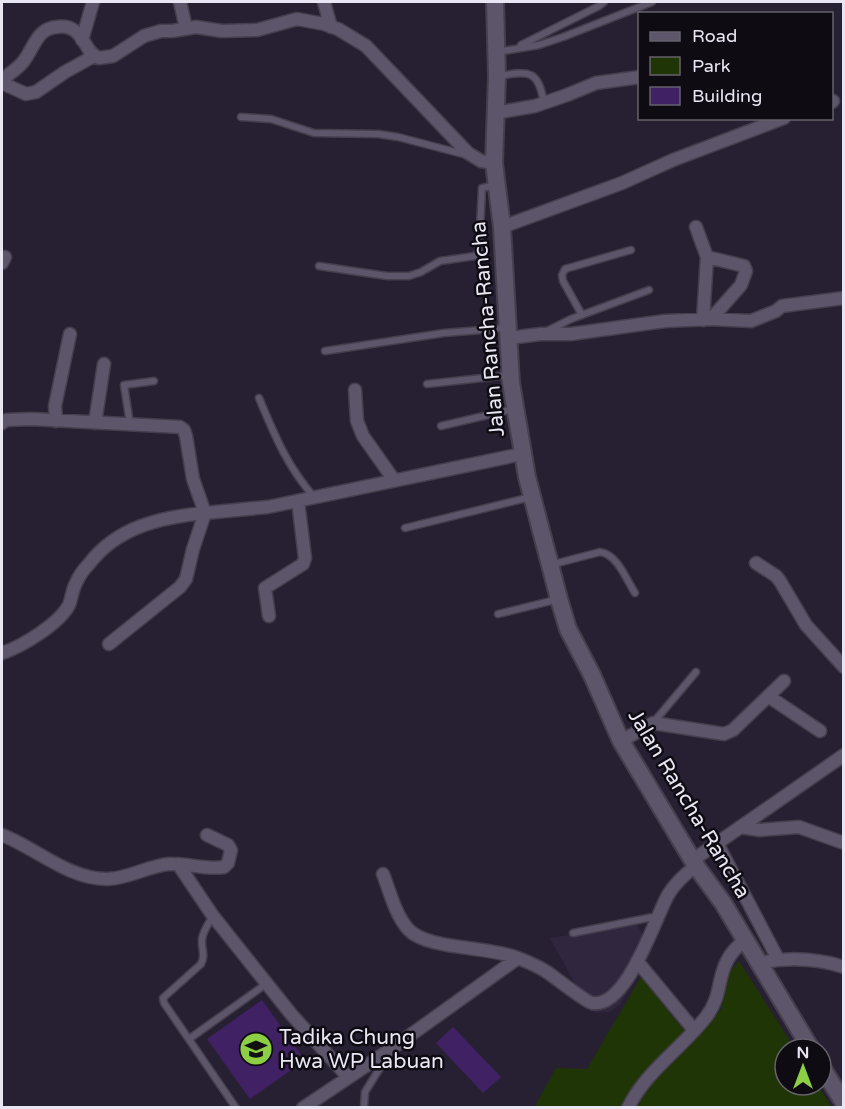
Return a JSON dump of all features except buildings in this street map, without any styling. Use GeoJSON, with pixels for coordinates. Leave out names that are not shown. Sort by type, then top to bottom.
{"type":"FeatureCollection","features":[{"type":"Feature","properties":{"kind":"main road","name":"Jalan Rancha-Rancha"},"geometry":{"type":"LineString","coordinates":[[495,2],[497,76],[494,163],[502,227],[511,375],[522,454],[559,599],[568,629],[592,675],[621,741],[804,1037]]}},
{"type":"Feature","properties":{"kind":"main road"},"geometry":{"type":"LineString","coordinates":[[833,1086],[843,1103]]}},
{"type":"Feature","properties":{"kind":"street"},"geometry":{"type":"LineString","coordinates":[[82,40],[93,2]]}},
{"type":"Feature","properties":{"kind":"street"},"geometry":{"type":"LineString","coordinates":[[180,2],[186,28]]}},
{"type":"Feature","properties":{"kind":"street"},"geometry":{"type":"LineString","coordinates":[[324,2],[331,27]]}},
{"type":"Feature","properties":{"kind":"street"},"geometry":{"type":"LineString","coordinates":[[94,56],[36,92],[26,94],[2,82],[25,60],[36,39],[52,27],[68,27],[74,30],[89,52],[99,58],[113,56],[153,33],[186,28],[222,31],[257,30],[297,19],[331,27],[366,46],[423,108],[474,157],[481,161],[494,163]]}},
{"type":"Feature","properties":{"kind":"street"},"geometry":{"type":"LineString","coordinates":[[495,113],[544,103],[596,82],[638,77]]}},
{"type":"Feature","properties":{"kind":"street"},"geometry":{"type":"LineString","coordinates":[[502,227],[622,183],[673,160],[779,120]]}},
{"type":"Feature","properties":{"kind":"street"},"geometry":{"type":"LineString","coordinates":[[696,227],[707,257],[707,319]]}},
{"type":"Feature","properties":{"kind":"street"},"geometry":{"type":"LineString","coordinates":[[707,257],[744,266],[746,271],[741,285],[707,319]]}},
{"type":"Feature","properties":{"kind":"street"},"geometry":{"type":"LineString","coordinates":[[509,333],[571,334],[642,323],[707,319],[751,321],[776,311],[782,306],[843,298]]}},
{"type":"Feature","properties":{"kind":"street"},"geometry":{"type":"LineString","coordinates":[[56,421],[55,406],[70,334]]}},
{"type":"Feature","properties":{"kind":"street"},"geometry":{"type":"LineString","coordinates":[[95,423],[104,364]]}},
{"type":"Feature","properties":{"kind":"street"},"geometry":{"type":"LineString","coordinates":[[355,390],[357,421],[363,436],[394,480]]}},
{"type":"Feature","properties":{"kind":"street"},"geometry":{"type":"LineString","coordinates":[[3,420],[171,426],[184,430],[193,479],[205,513],[186,579],[180,587],[108,644]]}},
{"type":"Feature","properties":{"kind":"street"},"geometry":{"type":"LineString","coordinates":[[2,653],[26,643],[62,613],[69,605],[75,583],[90,561],[132,528],[155,520],[177,516],[268,507],[522,454]]}},
{"type":"Feature","properties":{"kind":"street"},"geometry":{"type":"LineString","coordinates":[[269,616],[265,588],[300,567],[304,558],[298,501]]}},
{"type":"Feature","properties":{"kind":"street"},"geometry":{"type":"LineString","coordinates":[[756,563],[776,576],[806,626],[843,667]]}},
{"type":"Feature","properties":{"kind":"street"},"geometry":{"type":"LineString","coordinates":[[621,741],[653,723],[724,734],[733,730],[784,681]]}},
{"type":"Feature","properties":{"kind":"street"},"geometry":{"type":"LineString","coordinates":[[768,696],[820,731]]}},
{"type":"Feature","properties":{"kind":"street"},"geometry":{"type":"LineString","coordinates":[[383,874],[398,912],[409,931],[415,935],[428,941],[498,952],[518,958],[544,970],[591,1003],[601,1002],[619,990],[637,961],[667,897],[676,883],[695,863],[717,843],[843,755]]}},
{"type":"Feature","properties":{"kind":"street"},"geometry":{"type":"LineString","coordinates":[[740,827],[760,830],[799,827],[843,843]]}},
{"type":"Feature","properties":{"kind":"street"},"geometry":{"type":"LineString","coordinates":[[2,835],[70,870],[92,877],[123,878],[160,866],[178,864],[224,867],[228,863],[231,850],[228,845],[207,835]]}},
{"type":"Feature","properties":{"kind":"street"},"geometry":{"type":"LineString","coordinates":[[717,843],[778,959]]}},
{"type":"Feature","properties":{"kind":"street"},"geometry":{"type":"LineString","coordinates":[[178,864],[213,916],[267,984],[348,1077]]}},
{"type":"Feature","properties":{"kind":"street"},"geometry":{"type":"LineString","coordinates":[[628,1107],[642,1084],[694,1030],[715,1003],[727,960],[734,949],[745,940]]}},
{"type":"Feature","properties":{"kind":"street"},"geometry":{"type":"LineString","coordinates":[[303,1107],[391,1049],[518,958]]}},
{"type":"Feature","properties":{"kind":"street"},"geometry":{"type":"LineString","coordinates":[[759,963],[778,959],[811,959],[843,967]]}},
{"type":"Feature","properties":{"kind":"street"},"geometry":{"type":"LineString","coordinates":[[637,961],[694,1030]]}},
{"type":"Feature","properties":{"kind":"lane"},"geometry":{"type":"LineString","coordinates":[[515,48],[604,2]]}},
{"type":"Feature","properties":{"kind":"lane"},"geometry":{"type":"LineString","coordinates":[[496,52],[539,45],[652,2]]}},
{"type":"Feature","properties":{"kind":"lane"},"geometry":{"type":"LineString","coordinates":[[497,76],[520,73],[536,78],[544,103]]}},
{"type":"Feature","properties":{"kind":"lane"},"geometry":{"type":"LineString","coordinates":[[241,117],[271,119],[314,133],[398,137],[474,157]]}},
{"type":"Feature","properties":{"kind":"lane"},"geometry":{"type":"LineString","coordinates":[[319,266],[387,276],[409,276],[440,261],[475,256],[479,250],[482,188],[497,184]]}},
{"type":"Feature","properties":{"kind":"lane"},"geometry":{"type":"LineString","coordinates":[[582,315],[563,281],[562,275],[565,269],[631,250]]}},
{"type":"Feature","properties":{"kind":"lane"},"geometry":{"type":"LineString","coordinates":[[541,334],[571,319],[649,290]]}},
{"type":"Feature","properties":{"kind":"lane"},"geometry":{"type":"LineString","coordinates":[[325,351],[444,333],[509,333]]}},
{"type":"Feature","properties":{"kind":"lane"},"geometry":{"type":"LineString","coordinates":[[427,384],[511,375]]}},
{"type":"Feature","properties":{"kind":"lane"},"geometry":{"type":"LineString","coordinates":[[130,424],[124,385],[154,381]]}},
{"type":"Feature","properties":{"kind":"lane"},"geometry":{"type":"LineString","coordinates":[[259,398],[286,461],[315,497]]}},
{"type":"Feature","properties":{"kind":"lane"},"geometry":{"type":"LineString","coordinates":[[441,426],[515,409]]}},
{"type":"Feature","properties":{"kind":"lane"},"geometry":{"type":"LineString","coordinates":[[405,528],[532,496]]}},
{"type":"Feature","properties":{"kind":"lane"},"geometry":{"type":"LineString","coordinates":[[549,565],[600,552],[608,553],[635,593]]}},
{"type":"Feature","properties":{"kind":"lane"},"geometry":{"type":"LineString","coordinates":[[498,614],[559,599]]}},
{"type":"Feature","properties":{"kind":"lane"},"geometry":{"type":"LineString","coordinates":[[653,723],[696,672]]}},
{"type":"Feature","properties":{"kind":"lane"},"geometry":{"type":"LineString","coordinates":[[213,916],[202,940],[204,958],[201,964],[163,998],[164,1003],[236,1107]]}},
{"type":"Feature","properties":{"kind":"lane"},"geometry":{"type":"LineString","coordinates":[[573,933],[659,916]]}},
{"type":"Feature","properties":{"kind":"lane"},"geometry":{"type":"LineString","coordinates":[[189,1039],[267,984]]}},
{"type":"Feature","properties":{"kind":"lane"},"geometry":{"type":"LineString","coordinates":[[364,1107],[365,1092],[391,1049]]}},
{"type":"Feature","properties":{"kind":"shaded area"},"geometry":{"type":"Polygon","coordinates":[[[637,925],[652,950],[620,1004],[610,1012],[595,1013],[587,1005],[550,938],[637,925]]]}},
{"type":"Feature","properties":{"kind":"green space"},"geometry":{"type":"Polygon","coordinates":[[[739,961],[787,1037],[773,1037],[773,1097],[825,1097],[832,1107],[534,1108],[556,1068],[587,1069],[641,977],[693,1042],[721,1009],[729,973],[739,961]]]}},
{"type":"Feature","properties":{"kind":"place","name":"Tadika Chung Hwa WP Labuan"},"geometry":{"type":"Point","coordinates":[256,1049]}}]}
